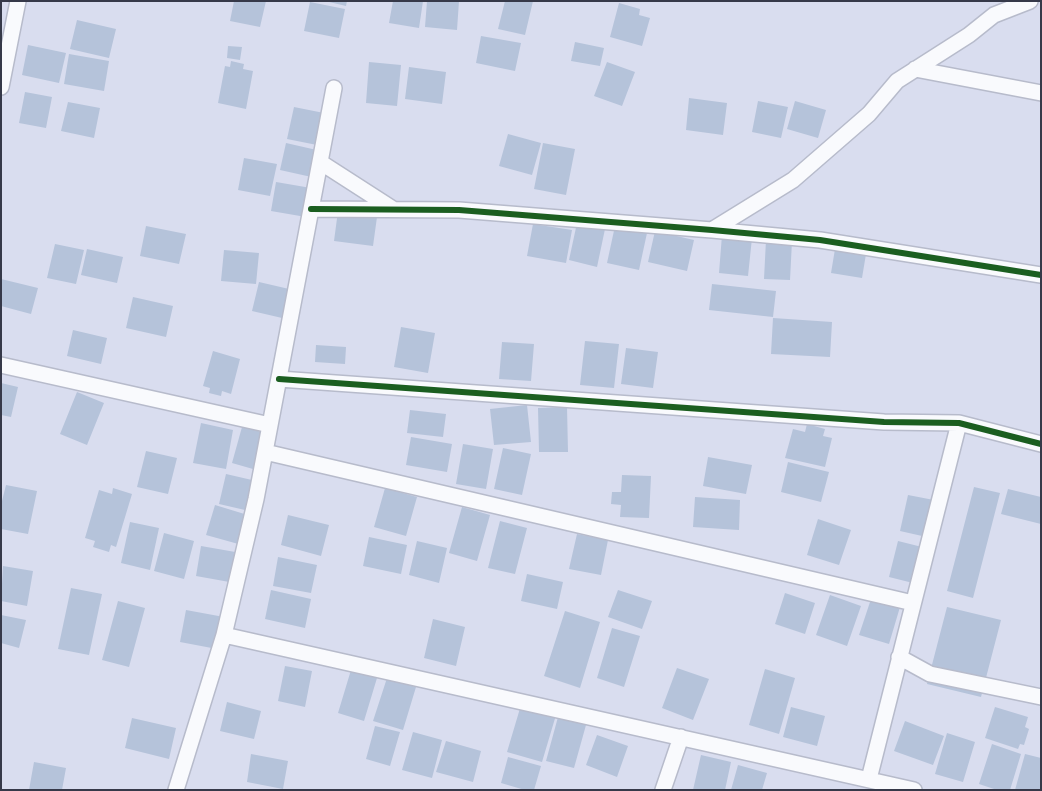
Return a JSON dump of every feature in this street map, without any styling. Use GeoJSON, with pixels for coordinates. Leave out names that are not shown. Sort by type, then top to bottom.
{"type":"FeatureCollection","features":[{"type":"Feature","properties":{"kind":"street"},"geometry":{"type":"LineString","coordinates":[[1,87],[18,1]]}},
{"type":"Feature","properties":{"kind":"street"},"geometry":{"type":"LineString","coordinates":[[712,230],[792,180],[869,114],[897,81],[969,35],[994,15],[1030,1]]}},
{"type":"Feature","properties":{"kind":"street"},"geometry":{"type":"LineString","coordinates":[[915,69],[1041,93]]}},
{"type":"Feature","properties":{"kind":"street"},"geometry":{"type":"LineString","coordinates":[[176,790],[224,634],[256,500],[334,88]]}},
{"type":"Feature","properties":{"kind":"street"},"geometry":{"type":"LineString","coordinates":[[320,162],[393,209]]}},
{"type":"Feature","properties":{"kind":"street"},"geometry":{"type":"LineString","coordinates":[[311,209],[459,210],[712,230],[820,240],[1041,275]]}},
{"type":"Feature","properties":{"kind":"street"},"geometry":{"type":"LineString","coordinates":[[1,365],[270,426]]}},
{"type":"Feature","properties":{"kind":"street"},"geometry":{"type":"LineString","coordinates":[[279,379],[874,422],[959,423],[1041,444]]}},
{"type":"Feature","properties":{"kind":"street"},"geometry":{"type":"LineString","coordinates":[[869,779],[959,423]]}},
{"type":"Feature","properties":{"kind":"street"},"geometry":{"type":"LineString","coordinates":[[265,452],[913,603]]}},
{"type":"Feature","properties":{"kind":"street"},"geometry":{"type":"LineString","coordinates":[[224,634],[914,790]]}},
{"type":"Feature","properties":{"kind":"street"},"geometry":{"type":"LineString","coordinates":[[900,657],[930,674],[1041,697]]}},
{"type":"Feature","properties":{"kind":"street"},"geometry":{"type":"LineString","coordinates":[[663,790],[681,737]]}},
{"type":"Feature","properties":{"kind":"building"},"geometry":{"type":"Polygon","coordinates":[[[234,1],[266,1],[260,27],[230,21],[234,1]]]}},
{"type":"Feature","properties":{"kind":"building"},"geometry":{"type":"Polygon","coordinates":[[[325,1],[347,1],[346,6],[325,1]]]}},
{"type":"Feature","properties":{"kind":"building"},"geometry":{"type":"Polygon","coordinates":[[[393,1],[423,1],[419,28],[389,23],[393,1]]]}},
{"type":"Feature","properties":{"kind":"building"},"geometry":{"type":"Polygon","coordinates":[[[427,1],[459,1],[457,30],[425,27],[427,1]]]}},
{"type":"Feature","properties":{"kind":"building"},"geometry":{"type":"Polygon","coordinates":[[[505,1],[533,1],[525,35],[498,29],[505,1]]]}},
{"type":"Feature","properties":{"kind":"building"},"geometry":{"type":"Polygon","coordinates":[[[310,2],[345,9],[339,38],[304,31],[310,2]]]}},
{"type":"Feature","properties":{"kind":"building"},"geometry":{"type":"Polygon","coordinates":[[[619,3],[640,9],[639,15],[650,18],[642,46],[610,37],[619,3]]]}},
{"type":"Feature","properties":{"kind":"building"},"geometry":{"type":"Polygon","coordinates":[[[77,20],[116,29],[109,58],[70,49],[77,20]]]}},
{"type":"Feature","properties":{"kind":"building"},"geometry":{"type":"Polygon","coordinates":[[[481,36],[521,43],[515,71],[476,63],[481,36]]]}},
{"type":"Feature","properties":{"kind":"building"},"geometry":{"type":"Polygon","coordinates":[[[575,42],[604,48],[600,66],[571,61],[575,42]]]}},
{"type":"Feature","properties":{"kind":"building"},"geometry":{"type":"Polygon","coordinates":[[[28,45],[66,53],[59,83],[22,75],[28,45]]]}},
{"type":"Feature","properties":{"kind":"building"},"geometry":{"type":"Polygon","coordinates":[[[228,46],[242,47],[240,60],[227,58],[228,46]]]}},
{"type":"Feature","properties":{"kind":"building"},"geometry":{"type":"Polygon","coordinates":[[[69,54],[109,61],[104,91],[64,84],[69,54]]]}},
{"type":"Feature","properties":{"kind":"building"},"geometry":{"type":"Polygon","coordinates":[[[231,61],[244,64],[243,69],[253,71],[246,109],[218,103],[225,66],[230,67],[231,61]]]}},
{"type":"Feature","properties":{"kind":"building"},"geometry":{"type":"Polygon","coordinates":[[[369,62],[401,65],[397,106],[366,103],[369,62]]]}},
{"type":"Feature","properties":{"kind":"building"},"geometry":{"type":"Polygon","coordinates":[[[607,62],[635,72],[622,106],[594,96],[607,62]]]}},
{"type":"Feature","properties":{"kind":"building"},"geometry":{"type":"Polygon","coordinates":[[[409,67],[446,72],[442,104],[405,99],[409,67]]]}},
{"type":"Feature","properties":{"kind":"building"},"geometry":{"type":"Polygon","coordinates":[[[25,92],[52,97],[46,128],[19,123],[25,92]]]}},
{"type":"Feature","properties":{"kind":"building"},"geometry":{"type":"Polygon","coordinates":[[[689,98],[727,103],[723,135],[686,130],[689,98]]]}},
{"type":"Feature","properties":{"kind":"building"},"geometry":{"type":"Polygon","coordinates":[[[758,101],[788,107],[781,138],[752,132],[758,101]]]}},
{"type":"Feature","properties":{"kind":"building"},"geometry":{"type":"Polygon","coordinates":[[[795,101],[826,110],[818,138],[787,129],[795,101]]]}},
{"type":"Feature","properties":{"kind":"building"},"geometry":{"type":"Polygon","coordinates":[[[68,102],[100,108],[94,138],[61,131],[68,102]]]}},
{"type":"Feature","properties":{"kind":"building"},"geometry":{"type":"Polygon","coordinates":[[[294,107],[329,114],[322,146],[287,139],[294,107]]]}},
{"type":"Feature","properties":{"kind":"building"},"geometry":{"type":"Polygon","coordinates":[[[508,134],[541,143],[532,175],[499,166],[508,134]]]}},
{"type":"Feature","properties":{"kind":"building"},"geometry":{"type":"Polygon","coordinates":[[[286,143],[321,151],[316,178],[280,170],[286,143]]]}},
{"type":"Feature","properties":{"kind":"building"},"geometry":{"type":"Polygon","coordinates":[[[543,143],[575,149],[566,195],[534,189],[543,143]]]}},
{"type":"Feature","properties":{"kind":"building"},"geometry":{"type":"Polygon","coordinates":[[[244,158],[277,164],[270,196],[238,190],[244,158]]]}},
{"type":"Feature","properties":{"kind":"building"},"geometry":{"type":"Polygon","coordinates":[[[276,182],[311,188],[306,217],[271,211],[276,182]]]}},
{"type":"Feature","properties":{"kind":"building"},"geometry":{"type":"Polygon","coordinates":[[[338,211],[377,217],[373,246],[334,241],[338,211]]]}},
{"type":"Feature","properties":{"kind":"building"},"geometry":{"type":"Polygon","coordinates":[[[577,223],[605,229],[597,267],[569,260],[577,223]]]}},
{"type":"Feature","properties":{"kind":"building"},"geometry":{"type":"Polygon","coordinates":[[[533,224],[572,230],[566,263],[527,256],[533,224]]]}},
{"type":"Feature","properties":{"kind":"building"},"geometry":{"type":"Polygon","coordinates":[[[146,226],[186,234],[179,264],[140,256],[146,226]]]}},
{"type":"Feature","properties":{"kind":"building"},"geometry":{"type":"Polygon","coordinates":[[[615,226],[647,233],[639,270],[607,263],[615,226]]]}},
{"type":"Feature","properties":{"kind":"building"},"geometry":{"type":"Polygon","coordinates":[[[655,231],[694,240],[687,271],[648,262],[655,231]]]}},
{"type":"Feature","properties":{"kind":"building"},"geometry":{"type":"Polygon","coordinates":[[[722,235],[752,238],[748,276],[719,273],[722,235]]]}},
{"type":"Feature","properties":{"kind":"building"},"geometry":{"type":"Polygon","coordinates":[[[766,240],[792,241],[790,280],[764,279],[766,240]]]}},
{"type":"Feature","properties":{"kind":"building"},"geometry":{"type":"Polygon","coordinates":[[[836,243],[867,248],[862,278],[831,273],[836,243]]]}},
{"type":"Feature","properties":{"kind":"building"},"geometry":{"type":"Polygon","coordinates":[[[55,244],[84,250],[76,284],[47,278],[55,244]]]}},
{"type":"Feature","properties":{"kind":"building"},"geometry":{"type":"Polygon","coordinates":[[[87,249],[123,257],[117,283],[81,275],[87,249]]]}},
{"type":"Feature","properties":{"kind":"building"},"geometry":{"type":"Polygon","coordinates":[[[224,250],[259,253],[256,284],[221,281],[224,250]]]}},
{"type":"Feature","properties":{"kind":"building"},"geometry":{"type":"Polygon","coordinates":[[[1,279],[38,288],[31,314],[1,306],[1,279]]]}},
{"type":"Feature","properties":{"kind":"building"},"geometry":{"type":"Polygon","coordinates":[[[259,282],[302,292],[295,321],[252,311],[259,282]]]}},
{"type":"Feature","properties":{"kind":"building"},"geometry":{"type":"Polygon","coordinates":[[[712,284],[776,291],[773,317],[709,310],[712,284]]]}},
{"type":"Feature","properties":{"kind":"building"},"geometry":{"type":"Polygon","coordinates":[[[133,297],[173,306],[166,337],[126,328],[133,297]]]}},
{"type":"Feature","properties":{"kind":"building"},"geometry":{"type":"Polygon","coordinates":[[[773,318],[832,322],[830,357],[771,354],[773,318]]]}},
{"type":"Feature","properties":{"kind":"building"},"geometry":{"type":"Polygon","coordinates":[[[401,327],[435,333],[428,373],[394,367],[401,327]]]}},
{"type":"Feature","properties":{"kind":"building"},"geometry":{"type":"Polygon","coordinates":[[[73,330],[107,338],[101,364],[67,356],[73,330]]]}},
{"type":"Feature","properties":{"kind":"building"},"geometry":{"type":"Polygon","coordinates":[[[585,341],[619,344],[614,388],[580,385],[585,341]]]}},
{"type":"Feature","properties":{"kind":"building"},"geometry":{"type":"Polygon","coordinates":[[[502,342],[534,344],[531,381],[499,379],[502,342]]]}},
{"type":"Feature","properties":{"kind":"building"},"geometry":{"type":"Polygon","coordinates":[[[316,345],[346,347],[345,364],[315,362],[316,345]]]}},
{"type":"Feature","properties":{"kind":"building"},"geometry":{"type":"Polygon","coordinates":[[[626,348],[658,352],[653,388],[621,384],[626,348]]]}},
{"type":"Feature","properties":{"kind":"building"},"geometry":{"type":"Polygon","coordinates":[[[213,351],[240,359],[231,394],[222,391],[221,396],[209,393],[210,388],[203,386],[213,351]]]}},
{"type":"Feature","properties":{"kind":"building"},"geometry":{"type":"Polygon","coordinates":[[[1,383],[18,387],[11,417],[1,415],[1,383]]]}},
{"type":"Feature","properties":{"kind":"building"},"geometry":{"type":"Polygon","coordinates":[[[77,392],[104,403],[87,445],[60,434],[77,392]]]}},
{"type":"Feature","properties":{"kind":"building"},"geometry":{"type":"Polygon","coordinates":[[[527,405],[531,442],[494,445],[490,409],[527,405]]]}},
{"type":"Feature","properties":{"kind":"building"},"geometry":{"type":"Polygon","coordinates":[[[567,407],[568,452],[539,452],[538,408],[567,407]]]}},
{"type":"Feature","properties":{"kind":"building"},"geometry":{"type":"Polygon","coordinates":[[[410,410],[446,414],[443,437],[407,433],[410,410]]]}},
{"type":"Feature","properties":{"kind":"building"},"geometry":{"type":"Polygon","coordinates":[[[201,423],[233,430],[226,469],[193,463],[201,423]]]}},
{"type":"Feature","properties":{"kind":"building"},"geometry":{"type":"Polygon","coordinates":[[[807,424],[825,429],[823,436],[832,438],[825,467],[785,458],[793,429],[805,432],[807,424]]]}},
{"type":"Feature","properties":{"kind":"building"},"geometry":{"type":"Polygon","coordinates":[[[242,427],[270,434],[260,471],[232,463],[242,427]]]}},
{"type":"Feature","properties":{"kind":"building"},"geometry":{"type":"Polygon","coordinates":[[[411,437],[452,444],[447,472],[406,465],[411,437]]]}},
{"type":"Feature","properties":{"kind":"building"},"geometry":{"type":"Polygon","coordinates":[[[463,444],[493,449],[486,489],[456,484],[463,444]]]}},
{"type":"Feature","properties":{"kind":"building"},"geometry":{"type":"Polygon","coordinates":[[[503,448],[531,454],[522,495],[494,489],[503,448]]]}},
{"type":"Feature","properties":{"kind":"building"},"geometry":{"type":"Polygon","coordinates":[[[146,451],[177,458],[168,494],[137,487],[146,451]]]}},
{"type":"Feature","properties":{"kind":"building"},"geometry":{"type":"Polygon","coordinates":[[[708,457],[752,465],[746,494],[703,486],[708,457]]]}},
{"type":"Feature","properties":{"kind":"building"},"geometry":{"type":"Polygon","coordinates":[[[788,462],[829,472],[821,502],[781,492],[788,462]]]}},
{"type":"Feature","properties":{"kind":"building"},"geometry":{"type":"Polygon","coordinates":[[[226,474],[265,483],[258,513],[219,504],[226,474]]]}},
{"type":"Feature","properties":{"kind":"building"},"geometry":{"type":"Polygon","coordinates":[[[622,475],[651,476],[649,518],[620,517],[621,505],[611,504],[612,492],[621,492],[622,475]]]}},
{"type":"Feature","properties":{"kind":"building"},"geometry":{"type":"Polygon","coordinates":[[[6,485],[37,491],[28,534],[1,529],[1,505],[6,485]]]}},
{"type":"Feature","properties":{"kind":"building"},"geometry":{"type":"Polygon","coordinates":[[[974,487],[1000,493],[973,598],[947,591],[974,487]]]}},
{"type":"Feature","properties":{"kind":"building"},"geometry":{"type":"Polygon","coordinates":[[[113,488],[132,494],[116,547],[111,545],[109,552],[93,547],[95,541],[85,538],[99,490],[112,494],[113,488]]]}},
{"type":"Feature","properties":{"kind":"building"},"geometry":{"type":"Polygon","coordinates":[[[385,488],[417,497],[406,536],[374,527],[385,488]]]}},
{"type":"Feature","properties":{"kind":"building"},"geometry":{"type":"Polygon","coordinates":[[[1008,489],[1041,497],[1041,524],[1001,514],[1008,489]]]}},
{"type":"Feature","properties":{"kind":"building"},"geometry":{"type":"Polygon","coordinates":[[[908,495],[939,501],[931,538],[900,531],[908,495]]]}},
{"type":"Feature","properties":{"kind":"building"},"geometry":{"type":"Polygon","coordinates":[[[695,497],[740,500],[739,530],[693,527],[695,497]]]}},
{"type":"Feature","properties":{"kind":"building"},"geometry":{"type":"Polygon","coordinates":[[[215,505],[251,516],[242,545],[206,535],[215,505]]]}},
{"type":"Feature","properties":{"kind":"building"},"geometry":{"type":"Polygon","coordinates":[[[462,507],[490,515],[477,561],[449,553],[462,507]]]}},
{"type":"Feature","properties":{"kind":"building"},"geometry":{"type":"Polygon","coordinates":[[[288,515],[329,525],[321,556],[281,545],[288,515]]]}},
{"type":"Feature","properties":{"kind":"building"},"geometry":{"type":"Polygon","coordinates":[[[818,519],[851,530],[839,565],[807,555],[818,519]]]}},
{"type":"Feature","properties":{"kind":"building"},"geometry":{"type":"Polygon","coordinates":[[[500,521],[527,528],[515,574],[488,568],[500,521]]]}},
{"type":"Feature","properties":{"kind":"building"},"geometry":{"type":"Polygon","coordinates":[[[130,522],[159,528],[150,570],[121,563],[130,522]]]}},
{"type":"Feature","properties":{"kind":"building"},"geometry":{"type":"Polygon","coordinates":[[[164,533],[194,541],[184,579],[154,571],[164,533]]]}},
{"type":"Feature","properties":{"kind":"building"},"geometry":{"type":"Polygon","coordinates":[[[577,534],[608,540],[601,575],[569,569],[577,534]]]}},
{"type":"Feature","properties":{"kind":"building"},"geometry":{"type":"Polygon","coordinates":[[[369,537],[407,545],[401,574],[363,566],[369,537]]]}},
{"type":"Feature","properties":{"kind":"building"},"geometry":{"type":"Polygon","coordinates":[[[417,541],[447,548],[439,583],[409,575],[417,541]]]}},
{"type":"Feature","properties":{"kind":"building"},"geometry":{"type":"Polygon","coordinates":[[[898,541],[926,548],[917,584],[889,577],[898,541]]]}},
{"type":"Feature","properties":{"kind":"building"},"geometry":{"type":"Polygon","coordinates":[[[201,546],[241,553],[235,583],[196,576],[201,546]]]}},
{"type":"Feature","properties":{"kind":"building"},"geometry":{"type":"Polygon","coordinates":[[[278,557],[317,565],[311,593],[273,586],[278,557]]]}},
{"type":"Feature","properties":{"kind":"building"},"geometry":{"type":"Polygon","coordinates":[[[3,566],[33,571],[27,606],[1,601],[3,566]]]}},
{"type":"Feature","properties":{"kind":"building"},"geometry":{"type":"Polygon","coordinates":[[[527,574],[563,582],[557,609],[521,601],[527,574]]]}},
{"type":"Feature","properties":{"kind":"building"},"geometry":{"type":"Polygon","coordinates":[[[71,588],[102,594],[89,655],[58,649],[71,588]]]}},
{"type":"Feature","properties":{"kind":"building"},"geometry":{"type":"Polygon","coordinates":[[[271,590],[311,599],[305,628],[265,619],[271,590]]]}},
{"type":"Feature","properties":{"kind":"building"},"geometry":{"type":"Polygon","coordinates":[[[618,590],[652,601],[642,629],[608,617],[618,590]]]}},
{"type":"Feature","properties":{"kind":"building"},"geometry":{"type":"Polygon","coordinates":[[[785,593],[815,603],[805,634],[775,624],[785,593]]]}},
{"type":"Feature","properties":{"kind":"building"},"geometry":{"type":"Polygon","coordinates":[[[830,595],[861,606],[847,646],[816,635],[830,595]]]}},
{"type":"Feature","properties":{"kind":"building"},"geometry":{"type":"Polygon","coordinates":[[[871,599],[900,607],[889,644],[859,635],[871,599]]]}},
{"type":"Feature","properties":{"kind":"building"},"geometry":{"type":"Polygon","coordinates":[[[118,601],[145,608],[129,667],[102,660],[118,601]]]}},
{"type":"Feature","properties":{"kind":"building"},"geometry":{"type":"Polygon","coordinates":[[[947,607],[1001,620],[981,697],[927,684],[947,607]]]}},
{"type":"Feature","properties":{"kind":"building"},"geometry":{"type":"Polygon","coordinates":[[[186,610],[224,617],[217,649],[180,642],[186,610]]]}},
{"type":"Feature","properties":{"kind":"building"},"geometry":{"type":"Polygon","coordinates":[[[565,611],[600,622],[580,688],[544,676],[565,611]]]}},
{"type":"Feature","properties":{"kind":"building"},"geometry":{"type":"Polygon","coordinates":[[[1,615],[26,620],[19,648],[1,643],[1,615]]]}},
{"type":"Feature","properties":{"kind":"building"},"geometry":{"type":"Polygon","coordinates":[[[433,619],[465,627],[456,666],[424,658],[433,619]]]}},
{"type":"Feature","properties":{"kind":"building"},"geometry":{"type":"Polygon","coordinates":[[[612,628],[640,636],[624,687],[597,678],[612,628]]]}},
{"type":"Feature","properties":{"kind":"building"},"geometry":{"type":"Polygon","coordinates":[[[285,666],[312,671],[305,707],[278,701],[285,666]]]}},
{"type":"Feature","properties":{"kind":"building"},"geometry":{"type":"Polygon","coordinates":[[[677,668],[709,679],[693,720],[662,708],[677,668]]]}},
{"type":"Feature","properties":{"kind":"building"},"geometry":{"type":"Polygon","coordinates":[[[765,669],[795,678],[779,734],[749,725],[765,669]]]}},
{"type":"Feature","properties":{"kind":"building"},"geometry":{"type":"Polygon","coordinates":[[[351,670],[377,678],[364,721],[338,713],[351,670]]]}},
{"type":"Feature","properties":{"kind":"building"},"geometry":{"type":"Polygon","coordinates":[[[387,678],[416,687],[403,730],[373,721],[387,678]]]}},
{"type":"Feature","properties":{"kind":"building"},"geometry":{"type":"Polygon","coordinates":[[[227,702],[261,711],[254,739],[220,731],[227,702]]]}},
{"type":"Feature","properties":{"kind":"building"},"geometry":{"type":"Polygon","coordinates":[[[521,705],[556,715],[542,762],[507,752],[521,705]]]}},
{"type":"Feature","properties":{"kind":"building"},"geometry":{"type":"Polygon","coordinates":[[[791,707],[825,716],[817,746],[783,737],[791,707]]]}},
{"type":"Feature","properties":{"kind":"building"},"geometry":{"type":"Polygon","coordinates":[[[995,707],[1028,717],[1025,727],[1029,729],[1024,745],[1020,744],[1018,749],[985,738],[995,707]]]}},
{"type":"Feature","properties":{"kind":"building"},"geometry":{"type":"Polygon","coordinates":[[[558,717],[586,725],[574,768],[546,761],[558,717]]]}},
{"type":"Feature","properties":{"kind":"building"},"geometry":{"type":"Polygon","coordinates":[[[132,718],[176,728],[169,759],[125,748],[132,718]]]}},
{"type":"Feature","properties":{"kind":"building"},"geometry":{"type":"Polygon","coordinates":[[[905,721],[944,736],[933,765],[894,751],[905,721]]]}},
{"type":"Feature","properties":{"kind":"building"},"geometry":{"type":"Polygon","coordinates":[[[375,726],[400,732],[390,766],[366,759],[375,726]]]}},
{"type":"Feature","properties":{"kind":"building"},"geometry":{"type":"Polygon","coordinates":[[[413,732],[442,740],[432,778],[402,770],[413,732]]]}},
{"type":"Feature","properties":{"kind":"building"},"geometry":{"type":"Polygon","coordinates":[[[947,733],[975,742],[963,782],[935,774],[947,733]]]}},
{"type":"Feature","properties":{"kind":"building"},"geometry":{"type":"Polygon","coordinates":[[[597,735],[628,746],[617,777],[586,765],[597,735]]]}},
{"type":"Feature","properties":{"kind":"building"},"geometry":{"type":"Polygon","coordinates":[[[446,741],[481,751],[473,782],[436,772],[446,741]]]}},
{"type":"Feature","properties":{"kind":"building"},"geometry":{"type":"Polygon","coordinates":[[[992,744],[1021,754],[1010,790],[997,790],[979,784],[992,744]]]}},
{"type":"Feature","properties":{"kind":"building"},"geometry":{"type":"Polygon","coordinates":[[[251,754],[288,761],[283,789],[247,782],[251,754]]]}},
{"type":"Feature","properties":{"kind":"building"},"geometry":{"type":"Polygon","coordinates":[[[1025,754],[1041,758],[1041,790],[1015,790],[1025,754]]]}},
{"type":"Feature","properties":{"kind":"building"},"geometry":{"type":"Polygon","coordinates":[[[701,755],[731,762],[725,790],[693,790],[701,755]]]}},
{"type":"Feature","properties":{"kind":"building"},"geometry":{"type":"Polygon","coordinates":[[[508,757],[541,766],[534,790],[525,790],[501,783],[508,757]]]}},
{"type":"Feature","properties":{"kind":"building"},"geometry":{"type":"Polygon","coordinates":[[[34,762],[66,768],[62,790],[29,790],[34,762]]]}},
{"type":"Feature","properties":{"kind":"building"},"geometry":{"type":"Polygon","coordinates":[[[738,765],[767,773],[762,790],[731,790],[738,765]]]}},
{"type":"Feature","properties":{"kind":"cycle path"},"geometry":{"type":"LineString","coordinates":[[311,209],[459,210],[712,230],[820,240],[1041,275]]}},
{"type":"Feature","properties":{"kind":"cycle path"},"geometry":{"type":"LineString","coordinates":[[279,379],[884,422],[959,423],[1041,444]]}}]}
